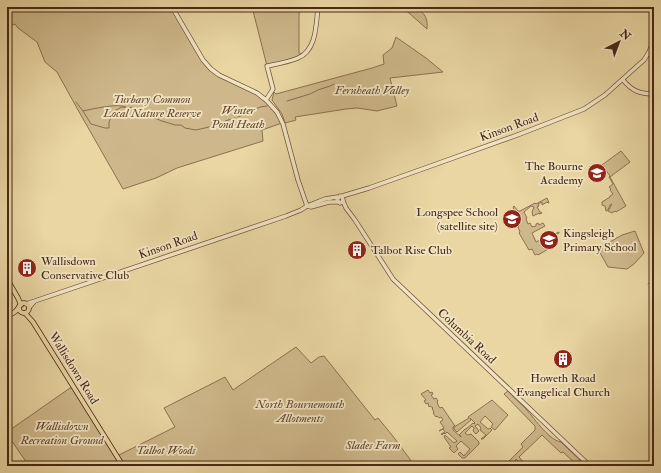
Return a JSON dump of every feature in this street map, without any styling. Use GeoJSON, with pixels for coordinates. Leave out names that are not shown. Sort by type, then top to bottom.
{"type":"FeatureCollection","features":[{"type":"Feature","properties":{"kind":"main road","name":"Wallisdown Road"},"geometry":{"type":"LineString","coordinates":[[7,279],[123,466]]}},
{"type":"Feature","properties":{"kind":"main road","name":"Wallisdown Road"},"geometry":{"type":"LineString","coordinates":[[25,306],[20,310],[33,322]]}},
{"type":"Feature","properties":{"kind":"main road"},"geometry":{"type":"LineString","coordinates":[[25,306],[27,312],[9,316],[18,309],[25,306]]}},
{"type":"Feature","properties":{"kind":"street"},"geometry":{"type":"LineString","coordinates":[[172,7],[203,60],[211,69],[219,75],[258,93],[277,112],[282,123],[307,206]]}},
{"type":"Feature","properties":{"kind":"street"},"geometry":{"type":"LineString","coordinates":[[266,100],[273,89],[267,66],[299,58],[307,52],[313,42],[318,7]]}},
{"type":"Feature","properties":{"kind":"street","name":"Kinson Road"},"geometry":{"type":"LineString","coordinates":[[25,306],[35,301],[286,216],[325,199],[340,200],[347,195],[578,112],[599,99],[623,80],[644,60],[654,40]]}},
{"type":"Feature","properties":{"kind":"street"},"geometry":{"type":"LineString","coordinates":[[623,80],[630,88],[639,93],[654,94]]}},
{"type":"Feature","properties":{"kind":"street","name":"Columbia Road"},"geometry":{"type":"LineString","coordinates":[[340,200],[355,220],[393,279],[590,466]]}},
{"type":"Feature","properties":{"kind":"green space","name":"Turbary Common Local Nature Reserve"},"geometry":{"type":"Polygon","coordinates":[[[7,7],[172,7],[203,60],[211,69],[257,93],[277,112],[282,123],[262,130],[263,141],[177,168],[156,178],[123,189],[57,72],[45,62],[37,42],[15,24],[7,27],[7,7]]]}},
{"type":"Feature","properties":{"kind":"green space"},"geometry":{"type":"Polygon","coordinates":[[[252,7],[300,7],[299,53],[303,55],[267,66],[252,7]]]}},
{"type":"Feature","properties":{"kind":"green space"},"geometry":{"type":"Polygon","coordinates":[[[401,7],[413,7],[421,12],[426,19],[427,29],[409,13],[401,7]]]}},
{"type":"Feature","properties":{"kind":"green space","name":"Fernheath Valley"},"geometry":{"type":"Polygon","coordinates":[[[396,37],[443,72],[390,78],[397,106],[377,111],[357,108],[346,109],[295,117],[296,120],[285,123],[282,114],[272,100],[274,92],[276,94],[384,64],[383,55],[392,48],[396,37]]]}},
{"type":"Feature","properties":{"kind":"green space"},"geometry":{"type":"Polygon","coordinates":[[[621,151],[630,162],[610,177],[626,206],[612,213],[608,211],[612,204],[607,211],[605,206],[602,205],[602,202],[613,194],[609,187],[613,184],[609,177],[610,176],[602,165],[621,151]]]}},
{"type":"Feature","properties":{"kind":"green space"},"geometry":{"type":"Polygon","coordinates":[[[547,198],[549,203],[547,202],[542,205],[542,202],[538,204],[539,206],[537,207],[542,213],[533,216],[532,212],[534,207],[531,206],[524,212],[528,224],[530,223],[532,227],[536,226],[538,223],[539,225],[543,223],[545,226],[532,233],[536,242],[559,232],[547,239],[547,243],[550,248],[538,255],[535,255],[532,249],[529,250],[519,233],[519,225],[516,221],[514,221],[509,212],[514,210],[514,206],[518,211],[520,211],[547,198]]]}},
{"type":"Feature","properties":{"kind":"green space"},"geometry":{"type":"Polygon","coordinates":[[[635,231],[644,253],[627,269],[608,267],[599,251],[600,246],[622,235],[635,231]]]}},
{"type":"Feature","properties":{"kind":"green space"},"geometry":{"type":"Polygon","coordinates":[[[296,347],[311,363],[319,357],[324,356],[375,420],[378,418],[415,466],[181,466],[179,463],[175,466],[123,466],[117,456],[175,427],[164,408],[225,377],[233,390],[296,347]]]}},
{"type":"Feature","properties":{"kind":"green space","name":"Wallisdown Recreation Ground"},"geometry":{"type":"Polygon","coordinates":[[[72,388],[121,466],[29,466],[7,434],[7,432],[72,388]]]}},
{"type":"Feature","properties":{"kind":"green space"},"geometry":{"type":"Polygon","coordinates":[[[428,390],[430,393],[432,392],[433,394],[431,395],[438,401],[439,407],[442,407],[455,426],[453,427],[453,430],[461,437],[459,435],[475,423],[470,418],[471,420],[457,432],[454,427],[469,418],[468,417],[492,400],[508,415],[495,430],[491,427],[493,424],[485,416],[480,422],[488,429],[490,428],[492,430],[483,439],[481,439],[486,435],[480,430],[481,428],[478,424],[475,426],[479,431],[476,434],[473,431],[474,428],[472,426],[465,433],[468,435],[471,434],[479,442],[479,444],[465,458],[462,458],[458,454],[460,452],[464,456],[470,449],[461,441],[456,446],[458,449],[454,453],[449,448],[451,447],[444,437],[445,435],[454,443],[457,441],[447,432],[442,435],[441,434],[445,432],[443,429],[439,431],[444,428],[440,422],[443,420],[441,417],[436,417],[433,413],[433,408],[430,406],[429,407],[428,403],[426,404],[424,401],[426,400],[421,394],[428,390]]]}},
{"type":"Feature","properties":{"kind":"green space"},"geometry":{"type":"Polygon","coordinates":[[[508,391],[551,437],[561,442],[586,466],[578,466],[563,452],[561,453],[542,435],[519,457],[526,465],[525,466],[523,466],[516,459],[515,461],[520,466],[504,466],[523,447],[521,444],[535,430],[535,426],[504,394],[508,391]]]}},
{"type":"Feature","properties":{"kind":"waterway"},"geometry":{"type":"LineString","coordinates":[[287,101],[310,94],[334,84]]}},
{"type":"Feature","properties":{"kind":"waterway"},"geometry":{"type":"LineString","coordinates":[[76,102],[91,124],[105,128],[109,128],[109,122],[114,111],[122,107],[132,107],[139,112],[162,121],[196,130],[222,124],[225,121],[235,118]]}},
{"type":"Feature","properties":{"kind":"waterway"},"geometry":{"type":"LineString","coordinates":[[83,111],[111,106],[126,107]]}},
{"type":"Feature","properties":{"kind":"waterway"},"geometry":{"type":"LineString","coordinates":[[238,117],[260,107],[267,106]]}},
{"type":"Feature","properties":{"kind":"waterway"},"geometry":{"type":"LineString","coordinates":[[648,284],[654,279]]}},
{"type":"Feature","properties":{"kind":"place","name":"The Bourne Academy"},"geometry":{"type":"Point","coordinates":[597,173]}},
{"type":"Feature","properties":{"kind":"place","name":"Longspee School (satellite site)"},"geometry":{"type":"Point","coordinates":[512,219]}},
{"type":"Feature","properties":{"kind":"place","name":"Kingsleigh Primary School"},"geometry":{"type":"Point","coordinates":[549,240]}},
{"type":"Feature","properties":{"kind":"place","name":"Talbot Rise Club"},"geometry":{"type":"Point","coordinates":[357,250]}},
{"type":"Feature","properties":{"kind":"place","name":"Wallisdown Conservative Club"},"geometry":{"type":"Point","coordinates":[27,268]}},
{"type":"Feature","properties":{"kind":"place","name":"Howeth Road Evangelical Church"},"geometry":{"type":"Point","coordinates":[563,359]}},
{"type":"Feature","properties":{"kind":"park label","name":"Winter Pond Heath"},"geometry":{"type":"Point","coordinates":[238,117]}},
{"type":"Feature","properties":{"kind":"park label","name":"North Bournemouth Allotments"},"geometry":{"type":"Point","coordinates":[300,411]}},
{"type":"Feature","properties":{"kind":"park label","name":"Slades Farm"},"geometry":{"type":"Point","coordinates":[373,445]}},
{"type":"Feature","properties":{"kind":"park label","name":"Talbot Woods"},"geometry":{"type":"Point","coordinates":[166,450]}}]}
